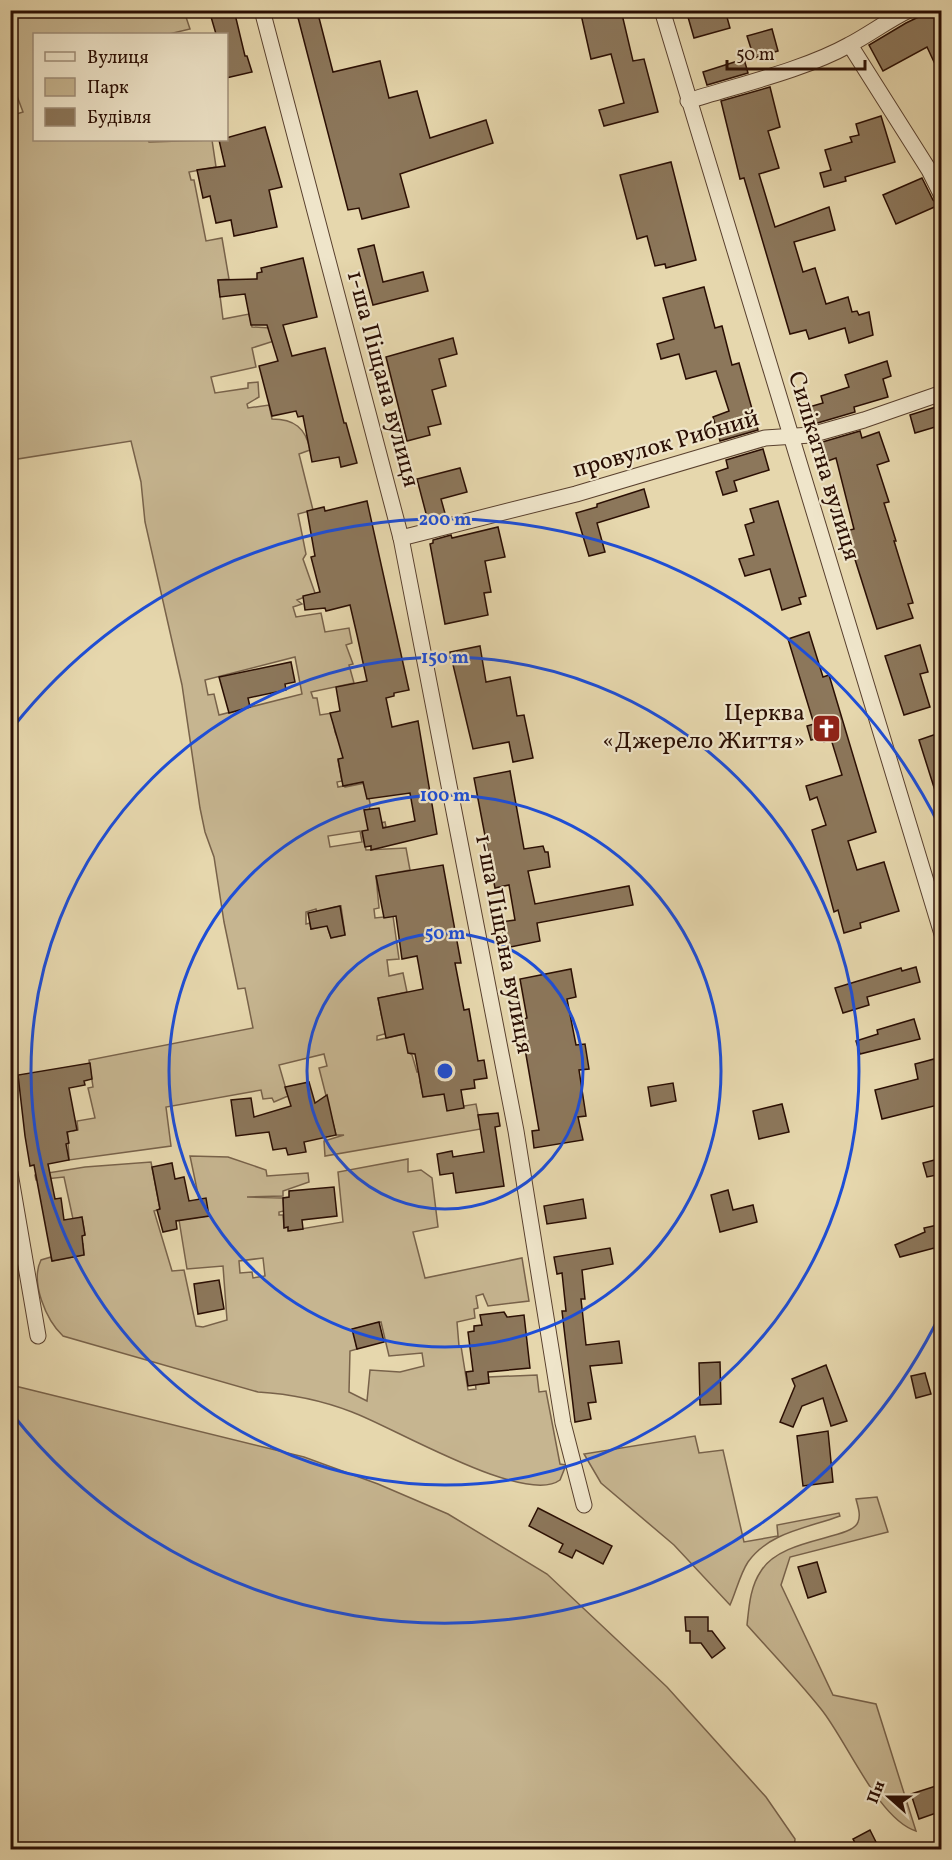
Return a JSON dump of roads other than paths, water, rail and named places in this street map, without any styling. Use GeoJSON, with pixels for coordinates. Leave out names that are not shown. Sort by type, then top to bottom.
{"type":"FeatureCollection","features":[{"type":"Feature","properties":{"kind":"street","name":"1-ша Піщана вулиця"},"geometry":{"type":"LineString","coordinates":[[262,10],[401,538],[516,1131],[563,1423],[584,1505]]}},
{"type":"Feature","properties":{"kind":"street","name":"Силікатна вулиця"},"geometry":{"type":"LineString","coordinates":[[662,10],[942,934]]}},
{"type":"Feature","properties":{"kind":"street"},"geometry":{"type":"LineString","coordinates":[[688,101],[818,59],[849,45],[884,22],[909,10]]}},
{"type":"Feature","properties":{"kind":"street"},"geometry":{"type":"LineString","coordinates":[[849,45],[929,170],[942,196]]}},
{"type":"Feature","properties":{"kind":"street","name":"провулок Рибний"},"geometry":{"type":"LineString","coordinates":[[401,538],[576,494],[765,438],[811,435],[942,393]]}},
{"type":"Feature","properties":{"kind":"street"},"geometry":{"type":"LineString","coordinates":[[10,1173],[38,1336]]}},
{"type":"Feature","properties":{"kind":"place","name":"Церква «Джерело Життя»"},"geometry":{"type":"Point","coordinates":[826,728]}}]}
